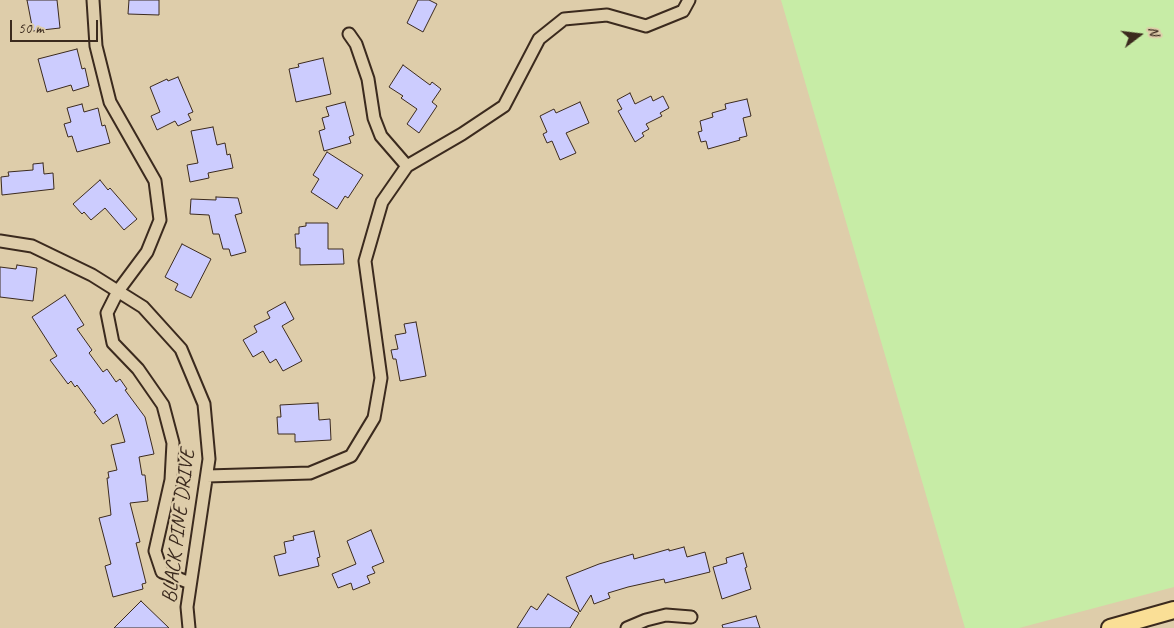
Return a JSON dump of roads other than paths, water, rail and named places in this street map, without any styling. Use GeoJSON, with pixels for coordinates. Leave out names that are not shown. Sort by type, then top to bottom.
{"type":"FeatureCollection","features":[{"type":"Feature","properties":{"kind":"highway"},"geometry":{"type":"LineString","coordinates":[[1110,628],[1174,610]]}},
{"type":"Feature","properties":{"kind":"street"},"geometry":{"type":"LineString","coordinates":[[94,0],[96,46],[110,102],[155,181],[160,220],[147,252],[118,291],[107,313],[113,343],[138,369],[163,405],[173,443],[171,480],[155,551],[162,572],[190,583]]}},
{"type":"Feature","properties":{"kind":"street"},"geometry":{"type":"LineString","coordinates":[[206,476],[310,473],[351,456],[374,418],[381,378],[365,261],[382,202],[407,166],[462,134],[504,106],[538,39],[564,18],[606,15],[646,26],[683,11],[689,0]]}},
{"type":"Feature","properties":{"kind":"street"},"geometry":{"type":"LineString","coordinates":[[349,34],[356,44],[368,79],[374,118],[381,136],[407,166]]}},
{"type":"Feature","properties":{"kind":"street","name":"BLACK PINE DRIVE"},"geometry":{"type":"LineString","coordinates":[[0,240],[32,246],[92,275],[143,307],[181,349],[204,404],[209,459],[187,607],[189,628]]}},
{"type":"Feature","properties":{"kind":"street"},"geometry":{"type":"LineString","coordinates":[[627,628],[646,620],[666,615],[691,617]]}}]}
